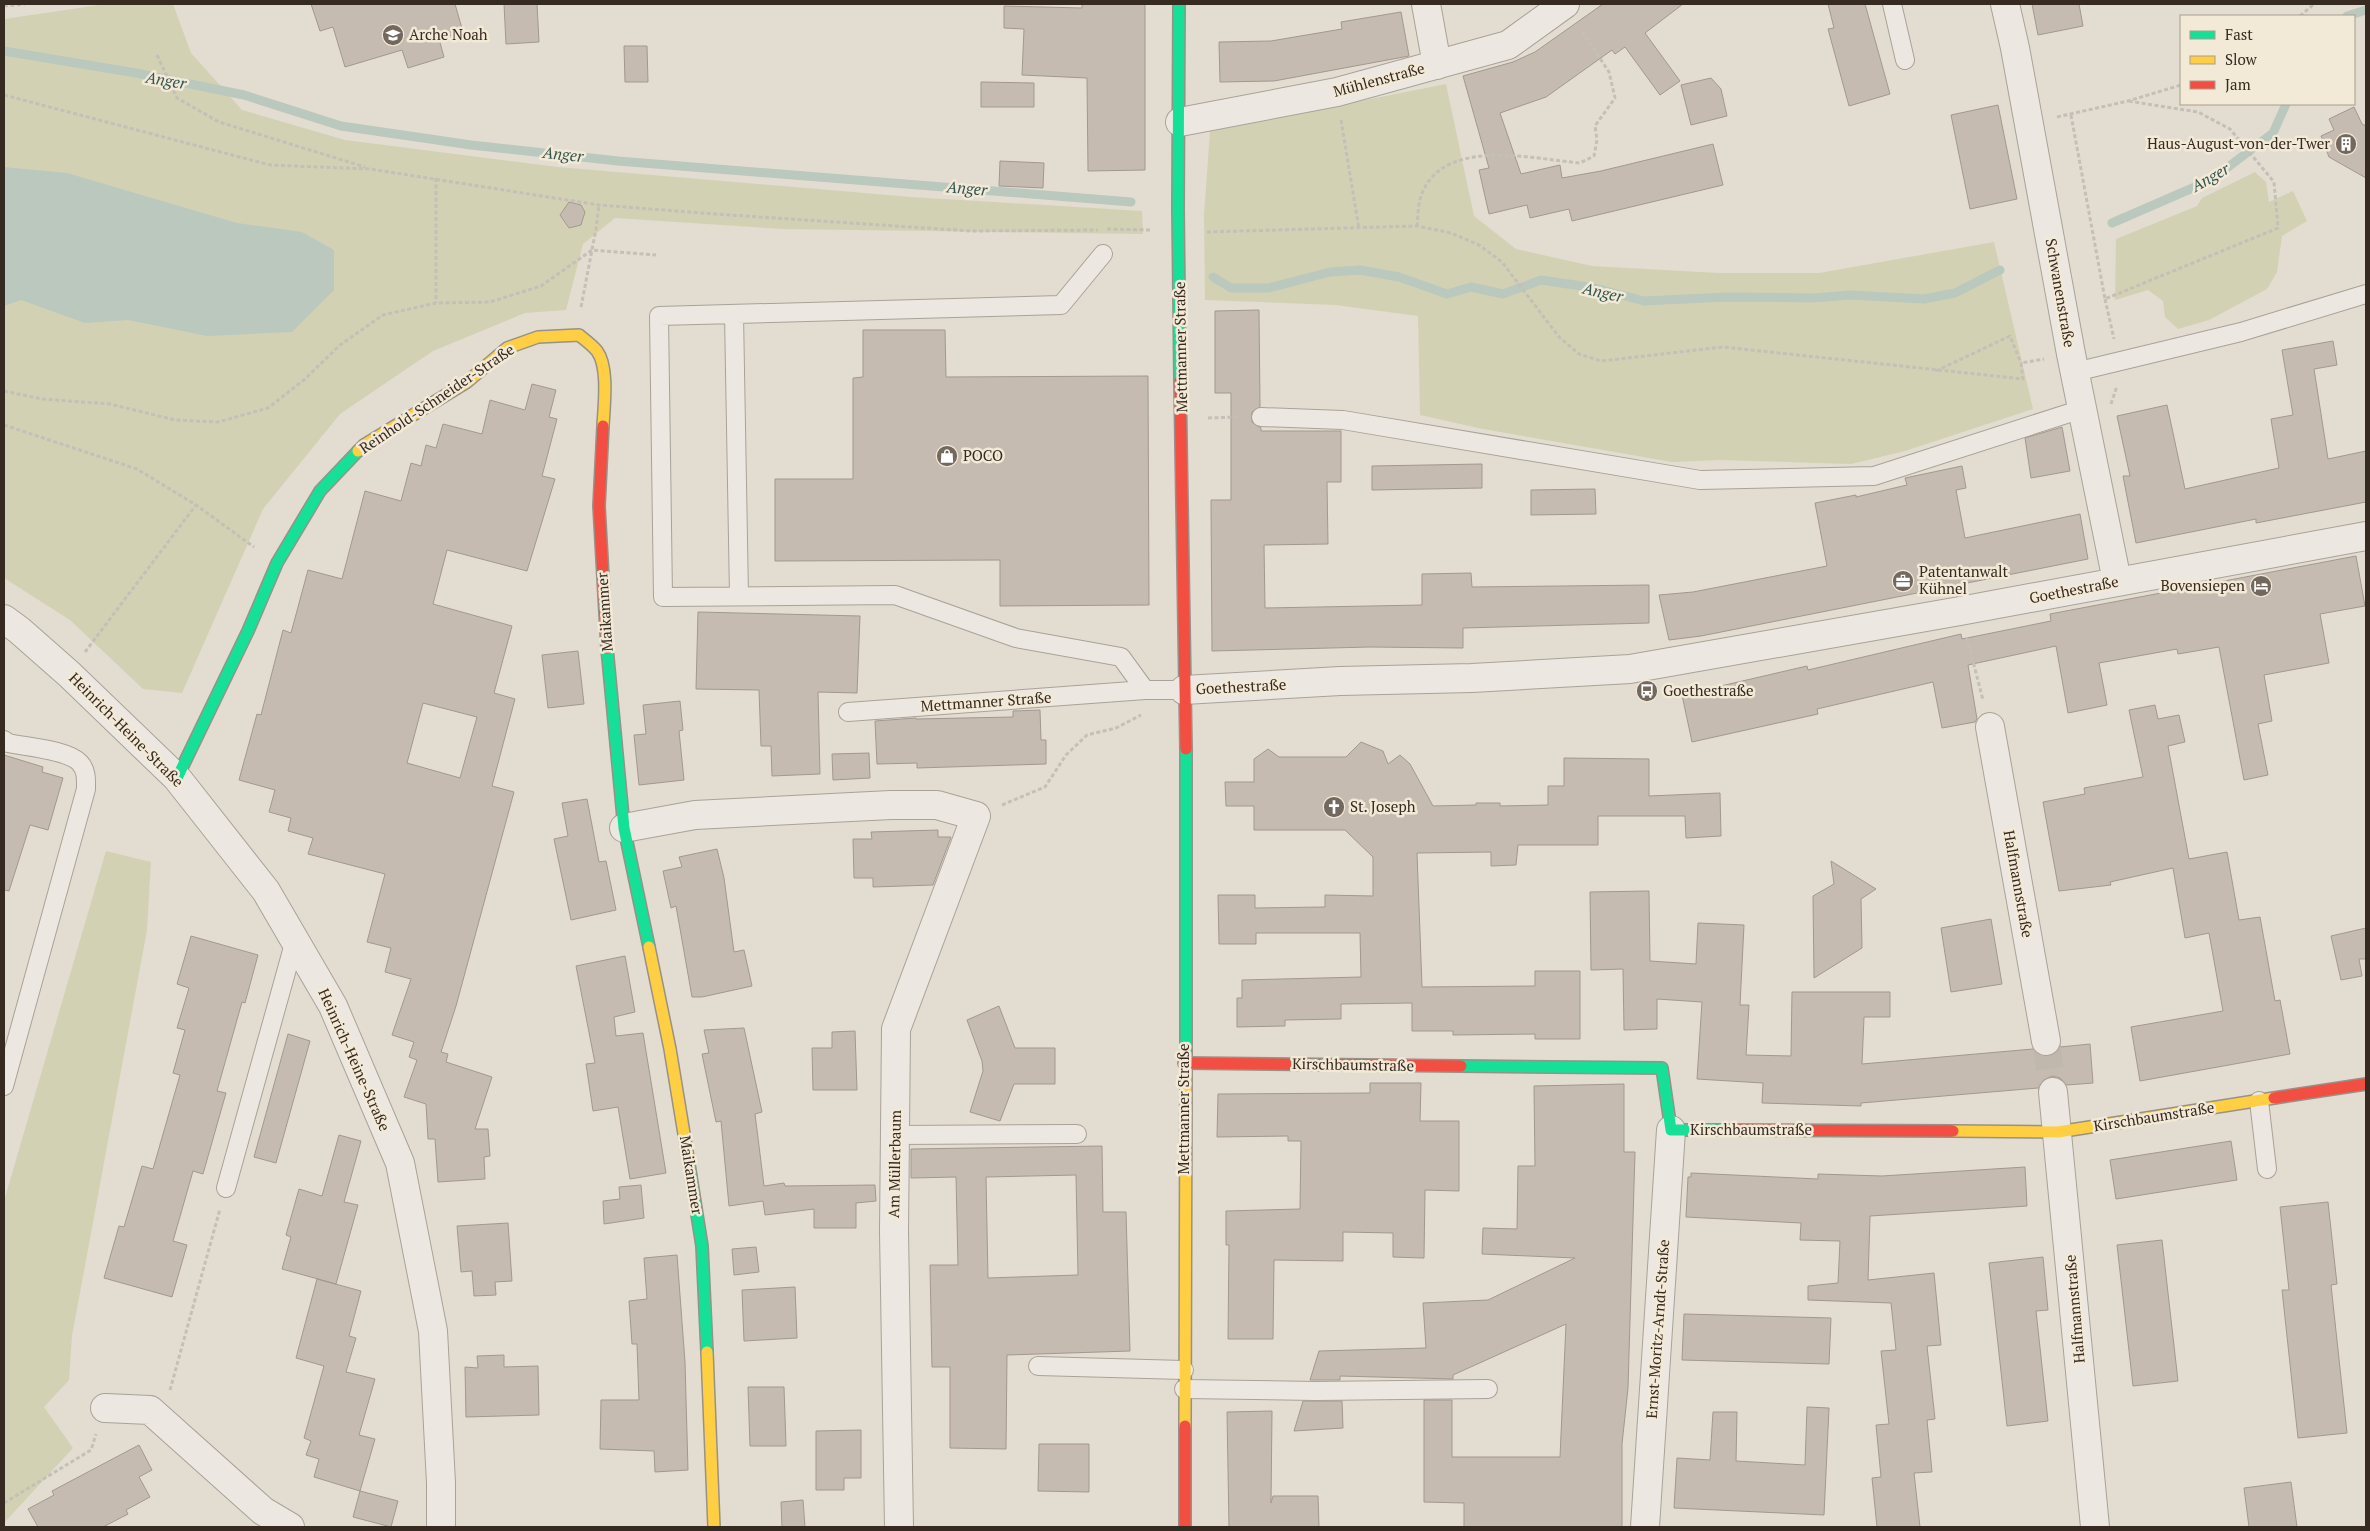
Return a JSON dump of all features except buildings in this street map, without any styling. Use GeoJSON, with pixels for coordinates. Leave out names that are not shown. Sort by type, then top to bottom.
{"type":"FeatureCollection","features":[{"type":"Feature","properties":{"kind":"street","name":"Mettmanner Straße"},"geometry":{"type":"LineString","coordinates":[[1178,4],[1186,772],[1184,1063],[1185,1527]]}},
{"type":"Feature","properties":{"kind":"street"},"geometry":{"type":"LineString","coordinates":[[1426,4],[1436,65]]}},
{"type":"Feature","properties":{"kind":"street","name":"Mühlenstraße"},"geometry":{"type":"LineString","coordinates":[[1180,122],[1336,92],[1508,45],[1565,4]]}},
{"type":"Feature","properties":{"kind":"street","name":"Schwanenstraße"},"geometry":{"type":"LineString","coordinates":[[2005,4],[2030,122],[2073,363],[2116,581]]}},
{"type":"Feature","properties":{"kind":"street","name":"Maikammer"},"geometry":{"type":"LineString","coordinates":[[579,335],[598,352],[603,370],[605,396],[600,516],[605,629],[624,828],[670,1049],[702,1246],[714,1527]]}},
{"type":"Feature","properties":{"kind":"street","name":"Reinhold-Schneider-Straße"},"geometry":{"type":"LineString","coordinates":[[177,778],[248,632],[277,563],[320,491],[364,445],[466,382],[507,348],[538,336],[579,335]]}},
{"type":"Feature","properties":{"kind":"street","name":"Goethestraße"},"geometry":{"type":"LineString","coordinates":[[1184,690],[1340,681],[1472,678],[1630,669],[1960,611],[2366,536]]}},
{"type":"Feature","properties":{"kind":"street","name":"Heinrich-Heine-Straße"},"geometry":{"type":"LineString","coordinates":[[4,619],[69,674],[177,778],[266,891],[333,1006],[400,1163],[432,1331],[441,1483],[441,1527]]}},
{"type":"Feature","properties":{"kind":"street","name":"Halfmannstraße"},"geometry":{"type":"LineString","coordinates":[[1990,727],[2046,1041]]}},
{"type":"Feature","properties":{"kind":"street"},"geometry":{"type":"LineString","coordinates":[[624,828],[695,815],[891,806],[936,805],[976,816]]}},
{"type":"Feature","properties":{"kind":"street","name":"Am Müllerbaum"},"geometry":{"type":"LineString","coordinates":[[899,1527],[894,1231],[896,1028],[976,816]]}},
{"type":"Feature","properties":{"kind":"street","name":"Kirschbaumstraße"},"geometry":{"type":"LineString","coordinates":[[1184,1063],[1662,1068],[1671,1130],[2058,1132],[2366,1084]]}},
{"type":"Feature","properties":{"kind":"street","name":"Halfmannstraße"},"geometry":{"type":"LineString","coordinates":[[2054,1092],[2095,1527]]}},
{"type":"Feature","properties":{"kind":"street","name":"Ernst-Moritz-Arndt-Straße"},"geometry":{"type":"LineString","coordinates":[[1646,1527],[1671,1130]]}},
{"type":"Feature","properties":{"kind":"street"},"geometry":{"type":"LineString","coordinates":[[105,1408],[150,1410],[263,1511],[290,1527]]}},
{"type":"Feature","properties":{"kind":"lane"},"geometry":{"type":"LineString","coordinates":[[1892,4],[1905,60]]}},
{"type":"Feature","properties":{"kind":"lane"},"geometry":{"type":"LineString","coordinates":[[1103,254],[1061,305],[659,316],[663,597],[895,594],[1016,638],[1121,657],[1145,690]]}},
{"type":"Feature","properties":{"kind":"lane"},"geometry":{"type":"LineString","coordinates":[[2073,363],[2241,332],[2366,294]]}},
{"type":"Feature","properties":{"kind":"lane"},"geometry":{"type":"LineString","coordinates":[[734,314],[740,596]]}},
{"type":"Feature","properties":{"kind":"lane"},"geometry":{"type":"LineString","coordinates":[[1261,416],[1342,420],[1700,480],[1874,476],[2082,409]]}},
{"type":"Feature","properties":{"kind":"lane","name":"Mettmanner Straße"},"geometry":{"type":"LineString","coordinates":[[848,712],[1145,690],[1184,690]]}},
{"type":"Feature","properties":{"kind":"lane"},"geometry":{"type":"LineString","coordinates":[[4,740],[8,743],[66,754],[80,762],[86,774],[86,789],[4,1086]]}},
{"type":"Feature","properties":{"kind":"lane"},"geometry":{"type":"LineString","coordinates":[[226,1188],[295,940]]}},
{"type":"Feature","properties":{"kind":"lane"},"geometry":{"type":"LineString","coordinates":[[2259,1101],[2267,1169]]}},
{"type":"Feature","properties":{"kind":"lane"},"geometry":{"type":"LineString","coordinates":[[895,1134],[1077,1134]]}},
{"type":"Feature","properties":{"kind":"lane"},"geometry":{"type":"LineString","coordinates":[[1038,1366],[1184,1370]]}},
{"type":"Feature","properties":{"kind":"lane"},"geometry":{"type":"LineString","coordinates":[[1184,1389],[1316,1391],[1488,1389]]}},
{"type":"Feature","properties":{"kind":"path"},"geometry":{"type":"LineString","coordinates":[[4,6],[25,4]]}},
{"type":"Feature","properties":{"kind":"path"},"geometry":{"type":"LineString","coordinates":[[1417,226],[1421,195],[1435,174],[1456,160],[1483,154],[1580,163],[1594,156],[1597,140],[1595,126],[1615,98],[1608,72],[1565,4]]}},
{"type":"Feature","properties":{"kind":"path"},"geometry":{"type":"LineString","coordinates":[[2301,15],[2314,4]]}},
{"type":"Feature","properties":{"kind":"path"},"geometry":{"type":"LineString","coordinates":[[157,55],[177,98],[219,122],[370,169]]}},
{"type":"Feature","properties":{"kind":"path"},"geometry":{"type":"LineString","coordinates":[[2030,122],[2128,102],[2180,85]]}},
{"type":"Feature","properties":{"kind":"path"},"geometry":{"type":"LineString","coordinates":[[1336,92],[1358,229]]}},
{"type":"Feature","properties":{"kind":"path"},"geometry":{"type":"LineString","coordinates":[[4,95],[270,165],[370,169],[599,204],[971,231],[1144,229],[1179,234],[1216,231],[1358,229],[1417,226],[1451,233],[1479,245],[1502,262],[1560,337],[1579,354],[1600,361],[1723,347],[1936,371],[2023,379],[2021,363],[2010,336],[1936,371]]}},
{"type":"Feature","properties":{"kind":"path"},"geometry":{"type":"LineString","coordinates":[[2071,115],[2105,299],[2278,228],[2274,182],[2230,130],[2198,112],[2128,102]]}},
{"type":"Feature","properties":{"kind":"path"},"geometry":{"type":"LineString","coordinates":[[436,178],[436,303]]}},
{"type":"Feature","properties":{"kind":"path"},"geometry":{"type":"LineString","coordinates":[[579,335],[581,300],[592,250],[599,204]]}},
{"type":"Feature","properties":{"kind":"path"},"geometry":{"type":"LineString","coordinates":[[4,391],[42,399],[110,404],[175,420],[218,422],[268,408],[305,379],[340,344],[383,315],[436,303],[490,302],[541,286],[592,250],[656,255]]}},
{"type":"Feature","properties":{"kind":"path"},"geometry":{"type":"LineString","coordinates":[[2021,363],[2073,363]]}},
{"type":"Feature","properties":{"kind":"path"},"geometry":{"type":"LineString","coordinates":[[1182,419],[1261,416]]}},
{"type":"Feature","properties":{"kind":"path"},"geometry":{"type":"LineString","coordinates":[[4,425],[137,469],[196,505],[277,563]]}},
{"type":"Feature","properties":{"kind":"path"},"geometry":{"type":"LineString","coordinates":[[69,674],[196,505]]}},
{"type":"Feature","properties":{"kind":"path"},"geometry":{"type":"LineString","coordinates":[[1960,611],[1990,727]]}},
{"type":"Feature","properties":{"kind":"path"},"geometry":{"type":"LineString","coordinates":[[976,816],[1045,787],[1066,756],[1087,735],[1116,728],[1146,712]]}},
{"type":"Feature","properties":{"kind":"path"},"geometry":{"type":"LineString","coordinates":[[162,1420],[226,1188]]}},
{"type":"Feature","properties":{"kind":"path"},"geometry":{"type":"LineString","coordinates":[[4,1503],[91,1450],[105,1408]]}},
{"type":"Feature","properties":{"kind":"shaded area"},"geometry":{"type":"Polygon","coordinates":[[[106,4],[173,4],[191,53],[242,110],[345,140],[558,167],[911,197],[1142,211],[1143,234],[781,229],[615,218],[583,244],[566,310],[525,313],[433,351],[340,414],[263,509],[182,693],[143,689],[70,620],[4,578],[4,19],[106,4]]]}},
{"type":"Feature","properties":{"kind":"shaded area"},"geometry":{"type":"Polygon","coordinates":[[[1446,84],[1474,216],[1516,249],[1592,266],[1718,273],[1819,273],[1994,242],[2033,409],[1905,451],[1851,464],[1719,460],[1672,462],[1483,429],[1420,415],[1418,316],[1335,305],[1205,300],[1204,215],[1210,131],[1446,84]]]}},
{"type":"Feature","properties":{"kind":"shaded area"},"geometry":{"type":"Polygon","coordinates":[[[4,167],[67,173],[237,223],[302,232],[334,250],[334,290],[292,332],[207,336],[128,320],[85,323],[21,300],[4,306],[4,167]]]}},
{"type":"Feature","properties":{"kind":"shaded area"},"geometry":{"type":"Polygon","coordinates":[[[2255,172],[2266,182],[2269,202],[2293,191],[2307,221],[2282,236],[2277,272],[2267,289],[2209,320],[2178,329],[2165,317],[2163,301],[2148,290],[2115,300],[2116,239],[2197,206],[2202,198],[2255,172]]]}},
{"type":"Feature","properties":{"kind":"shaded area"},"geometry":{"type":"Polygon","coordinates":[[[106,851],[151,862],[147,930],[72,1336],[69,1380],[44,1407],[73,1448],[4,1523],[4,1201],[106,851]]]}},
{"type":"Feature","properties":{"kind":"waterway","name":"Anger"},"geometry":{"type":"LineString","coordinates":[[2350,15],[2366,10]]}},
{"type":"Feature","properties":{"kind":"waterway","name":"Anger"},"geometry":{"type":"LineString","coordinates":[[4,51],[136,73],[244,95],[341,126],[471,145],[618,161],[1131,202]]}},
{"type":"Feature","properties":{"kind":"waterway","name":"Anger"},"geometry":{"type":"LineString","coordinates":[[2112,223],[2211,180],[2273,133],[2286,105]]}},
{"type":"Feature","properties":{"kind":"waterway","name":"Anger"},"geometry":{"type":"LineString","coordinates":[[1213,277],[1231,288],[1269,288],[1330,272],[1360,270],[1399,277],[1447,294],[1471,287],[1503,294],[1541,280],[1595,288],[1644,301],[1727,297],[1814,298],[1850,295],[1924,299],[1955,293],[2000,270]]}},
{"type":"Feature","properties":{"kind":"tunnel"},"geometry":{"type":"LineString","coordinates":[[2046,1041],[2053,1092]]}},
{"type":"Feature","properties":{"kind":"traffic: fast"},"geometry":{"type":"LineString","coordinates":[[1179,4],[1178,208],[1180,381]]}},
{"type":"Feature","properties":{"kind":"traffic: fast"},"geometry":{"type":"LineString","coordinates":[[177,778],[248,631],[277,563],[320,491],[358,451]]}},
{"type":"Feature","properties":{"kind":"traffic: fast"},"geometry":{"type":"LineString","coordinates":[[607,648],[624,828],[649,947]]}},
{"type":"Feature","properties":{"kind":"traffic: fast"},"geometry":{"type":"LineString","coordinates":[[1186,749],[1186,1067]]}},
{"type":"Feature","properties":{"kind":"traffic: fast"},"geometry":{"type":"LineString","coordinates":[[1461,1066],[1662,1068],[1671,1130],[1728,1130]]}},
{"type":"Feature","properties":{"kind":"traffic: fast"},"geometry":{"type":"LineString","coordinates":[[688,1158],[702,1246],[707,1352]]}},
{"type":"Feature","properties":{"kind":"traffic: slow"},"geometry":{"type":"LineString","coordinates":[[358,451],[364,445],[467,382],[507,348],[538,337],[579,335],[597,351],[601,358],[604,376],[603,426]]}},
{"type":"Feature","properties":{"kind":"traffic: slow"},"geometry":{"type":"LineString","coordinates":[[649,947],[670,1049],[688,1158]]}},
{"type":"Feature","properties":{"kind":"traffic: slow"},"geometry":{"type":"LineString","coordinates":[[1185,1426],[1186,1067]]}},
{"type":"Feature","properties":{"kind":"traffic: slow"},"geometry":{"type":"LineString","coordinates":[[1953,1131],[2058,1132],[2274,1098]]}},
{"type":"Feature","properties":{"kind":"traffic: slow"},"geometry":{"type":"LineString","coordinates":[[707,1352],[714,1527]]}},
{"type":"Feature","properties":{"kind":"traffic: jam"},"geometry":{"type":"LineString","coordinates":[[1180,381],[1186,749]]}},
{"type":"Feature","properties":{"kind":"traffic: jam"},"geometry":{"type":"LineString","coordinates":[[603,426],[599,506],[607,648]]}},
{"type":"Feature","properties":{"kind":"traffic: jam"},"geometry":{"type":"LineString","coordinates":[[1184,1063],[1461,1066]]}},
{"type":"Feature","properties":{"kind":"traffic: jam"},"geometry":{"type":"LineString","coordinates":[[2274,1098],[2366,1084]]}},
{"type":"Feature","properties":{"kind":"traffic: jam"},"geometry":{"type":"LineString","coordinates":[[1728,1130],[1953,1131]]}},
{"type":"Feature","properties":{"kind":"traffic: jam"},"geometry":{"type":"LineString","coordinates":[[1185,1426],[1185,1527]]}},
{"type":"Feature","properties":{"kind":"place","name":"Arche Noah"},"geometry":{"type":"Point","coordinates":[393,35]}},
{"type":"Feature","properties":{"kind":"place","name":"Haus-August-von-der-Twer"},"geometry":{"type":"Point","coordinates":[2346,144]}},
{"type":"Feature","properties":{"kind":"place","name":"POCO"},"geometry":{"type":"Point","coordinates":[947,456]}},
{"type":"Feature","properties":{"kind":"place","name":"Patentanwalt Kühnel"},"geometry":{"type":"Point","coordinates":[1903,581]}},
{"type":"Feature","properties":{"kind":"place","name":"Bovensiepen"},"geometry":{"type":"Point","coordinates":[2261,586]}},
{"type":"Feature","properties":{"kind":"place","name":"Goethestraße"},"geometry":{"type":"Point","coordinates":[1647,691]}},
{"type":"Feature","properties":{"kind":"place","name":"St. Joseph"},"geometry":{"type":"Point","coordinates":[1334,807]}}]}
